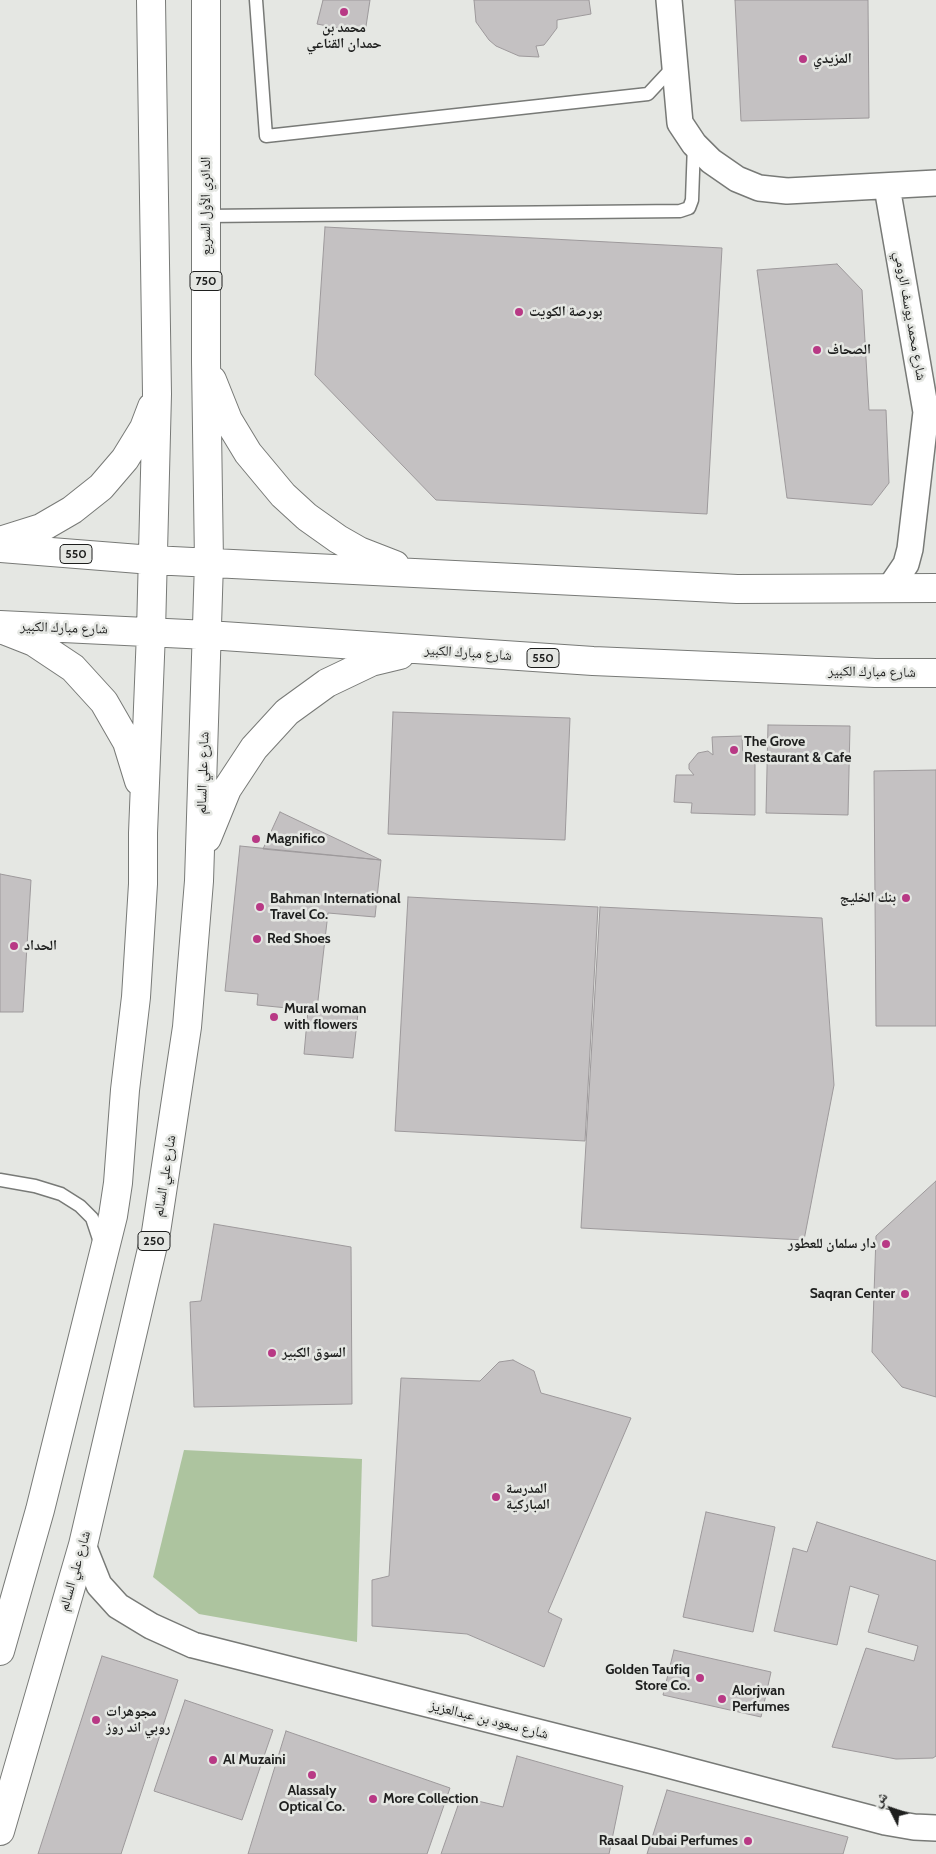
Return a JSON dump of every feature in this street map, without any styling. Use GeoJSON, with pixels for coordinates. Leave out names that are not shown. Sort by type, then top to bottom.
{"type":"FeatureCollection","features":[{"type":"Feature","properties":{"kind":"main road"},"geometry":{"type":"LineString","coordinates":[[0,1651],[40,1510],[113,1216],[118,1183],[125,1090],[136,997],[143,884],[156,394],[151,0]]}},
{"type":"Feature","properties":{"kind":"main road","name":"الدائري الأول السريع"},"geometry":{"type":"LineString","coordinates":[[206,0],[206,362],[209,562]]}},
{"type":"Feature","properties":{"kind":"main road"},"geometry":{"type":"LineString","coordinates":[[206,362],[219,399],[248,453],[283,495],[307,517],[359,551],[417,574]]}},
{"type":"Feature","properties":{"kind":"main road"},"geometry":{"type":"LineString","coordinates":[[0,541],[41,528],[72,510],[101,486],[125,459],[144,428],[156,394]]}},
{"type":"Feature","properties":{"kind":"main road","name":"550"},"geometry":{"type":"LineString","coordinates":[[0,548],[152,560],[737,589],[936,588]]}},
{"type":"Feature","properties":{"kind":"main road","name":"شارع علي السالم"},"geometry":{"type":"LineString","coordinates":[[0,1831],[84,1545],[163,1197],[187,1027],[199,881],[209,562]]}},
{"type":"Feature","properties":{"kind":"main road"},"geometry":{"type":"LineString","coordinates":[[0,627],[34,642],[73,668],[104,702],[127,742],[140,786],[143,833]]}},
{"type":"Feature","properties":{"kind":"main road","name":"شارع مبارك الكبير"},"geometry":{"type":"LineString","coordinates":[[0,627],[208,635],[593,661],[875,673],[936,673]]}},
{"type":"Feature","properties":{"kind":"main road"},"geometry":{"type":"LineString","coordinates":[[199,881],[208,834],[227,788],[254,748],[287,712],[327,683],[371,662],[418,650]]}},
{"type":"Feature","properties":{"kind":"street"},"geometry":{"type":"LineString","coordinates":[[669,0],[680,123],[694,144],[711,161],[731,175],[759,188],[787,191],[936,183]]}},
{"type":"Feature","properties":{"kind":"street","name":"شارع محمد يوسف الرومي"},"geometry":{"type":"LineString","coordinates":[[887,186],[931,412],[910,548],[906,564],[889,589]]}},
{"type":"Feature","properties":{"kind":"street","name":"شارع سعود بن عبدالعزيز"},"geometry":{"type":"LineString","coordinates":[[84,1545],[99,1585],[118,1606],[150,1626],[193,1645],[885,1822],[914,1827],[936,1828]]}},
{"type":"Feature","properties":{"kind":"lane"},"geometry":{"type":"LineString","coordinates":[[256,0],[266,136],[648,94],[675,65]]}},
{"type":"Feature","properties":{"kind":"lane"},"geometry":{"type":"LineString","coordinates":[[206,216],[680,211],[689,208],[692,200],[694,144]]}},
{"type":"Feature","properties":{"kind":"lane"},"geometry":{"type":"LineString","coordinates":[[0,1180],[35,1186],[62,1194],[80,1206],[92,1218],[104,1253]]}},
{"type":"Feature","properties":{"kind":"green space"},"geometry":{"type":"Polygon","coordinates":[[[184,1450],[362,1459],[357,1642],[199,1614],[153,1577],[184,1450]]]}},
{"type":"Feature","properties":{"kind":"building","name":"محمد بن حمدان القناعي"},"geometry":{"type":"Polygon","coordinates":[[[323,0],[370,0],[365,33],[317,24],[323,0]]]}},
{"type":"Feature","properties":{"kind":"building"},"geometry":{"type":"Polygon","coordinates":[[[474,0],[589,0],[591,14],[557,20],[557,28],[544,45],[536,46],[539,57],[519,56],[496,46],[489,40],[476,22],[474,0]]]}},
{"type":"Feature","properties":{"kind":"building","name":"المزيدي"},"geometry":{"type":"Polygon","coordinates":[[[735,0],[868,0],[869,118],[741,121],[735,0]]]}},
{"type":"Feature","properties":{"kind":"building","name":"بورصة الكويت"},"geometry":{"type":"Polygon","coordinates":[[[325,227],[722,248],[707,514],[436,500],[315,375],[325,227]]]}},
{"type":"Feature","properties":{"kind":"building","name":"الصحاف"},"geometry":{"type":"Polygon","coordinates":[[[837,264],[862,290],[869,410],[886,410],[889,483],[872,505],[787,498],[757,270],[837,264]]]}},
{"type":"Feature","properties":{"kind":"building"},"geometry":{"type":"Polygon","coordinates":[[[393,712],[570,718],[565,840],[388,834],[393,712]]]}},
{"type":"Feature","properties":{"kind":"building"},"geometry":{"type":"Polygon","coordinates":[[[768,725],[850,726],[848,815],[766,813],[768,725]]]}},
{"type":"Feature","properties":{"kind":"building"},"geometry":{"type":"Polygon","coordinates":[[[742,736],[743,760],[755,760],[755,815],[691,813],[692,803],[674,802],[676,775],[694,775],[689,769],[689,764],[698,753],[708,751],[713,755],[712,737],[742,736]]]}},
{"type":"Feature","properties":{"kind":"building","name":"بنك الخليج"},"geometry":{"type":"Polygon","coordinates":[[[936,770],[936,1026],[876,1026],[874,771],[936,770]]]}},
{"type":"Feature","properties":{"kind":"building"},"geometry":{"type":"Polygon","coordinates":[[[280,812],[381,860],[263,849],[280,812]]]}},
{"type":"Feature","properties":{"kind":"building"},"geometry":{"type":"Polygon","coordinates":[[[240,846],[381,860],[375,917],[328,913],[317,1009],[358,1013],[353,1058],[304,1054],[308,1010],[257,1005],[258,994],[225,991],[240,846]]]}},
{"type":"Feature","properties":{"kind":"building","name":"الحداد"},"geometry":{"type":"Polygon","coordinates":[[[0,874],[31,880],[23,1012],[0,1012],[0,874]]]}},
{"type":"Feature","properties":{"kind":"building"},"geometry":{"type":"Polygon","coordinates":[[[408,897],[598,907],[585,1141],[395,1131],[408,897]]]}},
{"type":"Feature","properties":{"kind":"building"},"geometry":{"type":"Polygon","coordinates":[[[600,907],[822,918],[834,1085],[804,1240],[581,1228],[600,907]]]}},
{"type":"Feature","properties":{"kind":"building","name":"Saqran Center"},"geometry":{"type":"Polygon","coordinates":[[[936,1181],[936,1397],[902,1387],[872,1352],[876,1236],[936,1181]]]}},
{"type":"Feature","properties":{"kind":"building","name":"السوق الكبير"},"geometry":{"type":"Polygon","coordinates":[[[214,1224],[351,1247],[352,1404],[194,1407],[190,1302],[201,1301],[214,1224]]]}},
{"type":"Feature","properties":{"kind":"building","name":"المدرسة المباركية"},"geometry":{"type":"Polygon","coordinates":[[[513,1360],[534,1371],[541,1393],[631,1418],[548,1612],[562,1619],[544,1667],[467,1634],[372,1626],[372,1580],[389,1576],[401,1378],[480,1381],[499,1362],[513,1360]]]}},
{"type":"Feature","properties":{"kind":"building"},"geometry":{"type":"Polygon","coordinates":[[[706,1512],[775,1527],[753,1632],[683,1617],[706,1512]]]}},
{"type":"Feature","properties":{"kind":"building"},"geometry":{"type":"Polygon","coordinates":[[[817,1522],[936,1561],[936,1756],[933,1758],[896,1759],[832,1747],[866,1648],[914,1661],[918,1646],[868,1632],[879,1595],[850,1586],[837,1645],[774,1631],[793,1548],[807,1552],[817,1522]]]}},
{"type":"Feature","properties":{"kind":"building"},"geometry":{"type":"Polygon","coordinates":[[[674,1650],[771,1672],[761,1717],[663,1695],[674,1650]]]}},
{"type":"Feature","properties":{"kind":"building"},"geometry":{"type":"Polygon","coordinates":[[[102,1656],[178,1680],[121,1854],[38,1854],[102,1656]]]}},
{"type":"Feature","properties":{"kind":"building","name":"Al Muzaini"},"geometry":{"type":"Polygon","coordinates":[[[185,1700],[273,1730],[242,1820],[154,1791],[185,1700]]]}},
{"type":"Feature","properties":{"kind":"building"},"geometry":{"type":"Polygon","coordinates":[[[286,1731],[450,1788],[427,1854],[248,1854],[286,1731]]]}},
{"type":"Feature","properties":{"kind":"building"},"geometry":{"type":"Polygon","coordinates":[[[517,1756],[623,1786],[609,1854],[441,1854],[461,1797],[503,1807],[517,1756]]]}},
{"type":"Feature","properties":{"kind":"building"},"geometry":{"type":"Polygon","coordinates":[[[667,1790],[848,1837],[843,1854],[647,1854],[667,1790]]]}},
{"type":"Feature","properties":{"kind":"place","name":"محمد بن حمدان القناعي"},"geometry":{"type":"Point","coordinates":[344,12]}},
{"type":"Feature","properties":{"kind":"place","name":"المزيدي"},"geometry":{"type":"Point","coordinates":[803,59]}},
{"type":"Feature","properties":{"kind":"place","name":"بورصة الكويت"},"geometry":{"type":"Point","coordinates":[519,312]}},
{"type":"Feature","properties":{"kind":"place","name":"الصحاف"},"geometry":{"type":"Point","coordinates":[817,350]}},
{"type":"Feature","properties":{"kind":"place","name":"The Grove Restaurant & Cafe"},"geometry":{"type":"Point","coordinates":[734,750]}},
{"type":"Feature","properties":{"kind":"place","name":"Magnifico"},"geometry":{"type":"Point","coordinates":[256,839]}},
{"type":"Feature","properties":{"kind":"place","name":"بنك الخليج"},"geometry":{"type":"Point","coordinates":[906,898]}},
{"type":"Feature","properties":{"kind":"place","name":"Bahman International Travel Co."},"geometry":{"type":"Point","coordinates":[260,907]}},
{"type":"Feature","properties":{"kind":"place","name":"Red Shoes"},"geometry":{"type":"Point","coordinates":[257,939]}},
{"type":"Feature","properties":{"kind":"place","name":"الحداد"},"geometry":{"type":"Point","coordinates":[14,946]}},
{"type":"Feature","properties":{"kind":"place","name":"Mural woman with flowers"},"geometry":{"type":"Point","coordinates":[274,1017]}},
{"type":"Feature","properties":{"kind":"place","name":"دار سلمان للعطور"},"geometry":{"type":"Point","coordinates":[886,1244]}},
{"type":"Feature","properties":{"kind":"place","name":"Saqran Center"},"geometry":{"type":"Point","coordinates":[905,1294]}},
{"type":"Feature","properties":{"kind":"place","name":"السوق الكبير"},"geometry":{"type":"Point","coordinates":[272,1353]}},
{"type":"Feature","properties":{"kind":"place","name":"المدرسة المباركية"},"geometry":{"type":"Point","coordinates":[496,1497]}},
{"type":"Feature","properties":{"kind":"place","name":"Golden Taufiq Store Co."},"geometry":{"type":"Point","coordinates":[700,1678]}},
{"type":"Feature","properties":{"kind":"place","name":"Alorjwan Perfumes"},"geometry":{"type":"Point","coordinates":[722,1699]}},
{"type":"Feature","properties":{"kind":"place","name":"مجوهرات روبي اند روز"},"geometry":{"type":"Point","coordinates":[96,1720]}},
{"type":"Feature","properties":{"kind":"place","name":"Al Muzaini"},"geometry":{"type":"Point","coordinates":[213,1760]}},
{"type":"Feature","properties":{"kind":"place","name":"Alassaly Optical Co."},"geometry":{"type":"Point","coordinates":[312,1775]}},
{"type":"Feature","properties":{"kind":"place","name":"More Collection"},"geometry":{"type":"Point","coordinates":[373,1799]}},
{"type":"Feature","properties":{"kind":"place","name":"Rasaal Dubai Perfumes"},"geometry":{"type":"Point","coordinates":[748,1841]}}]}
